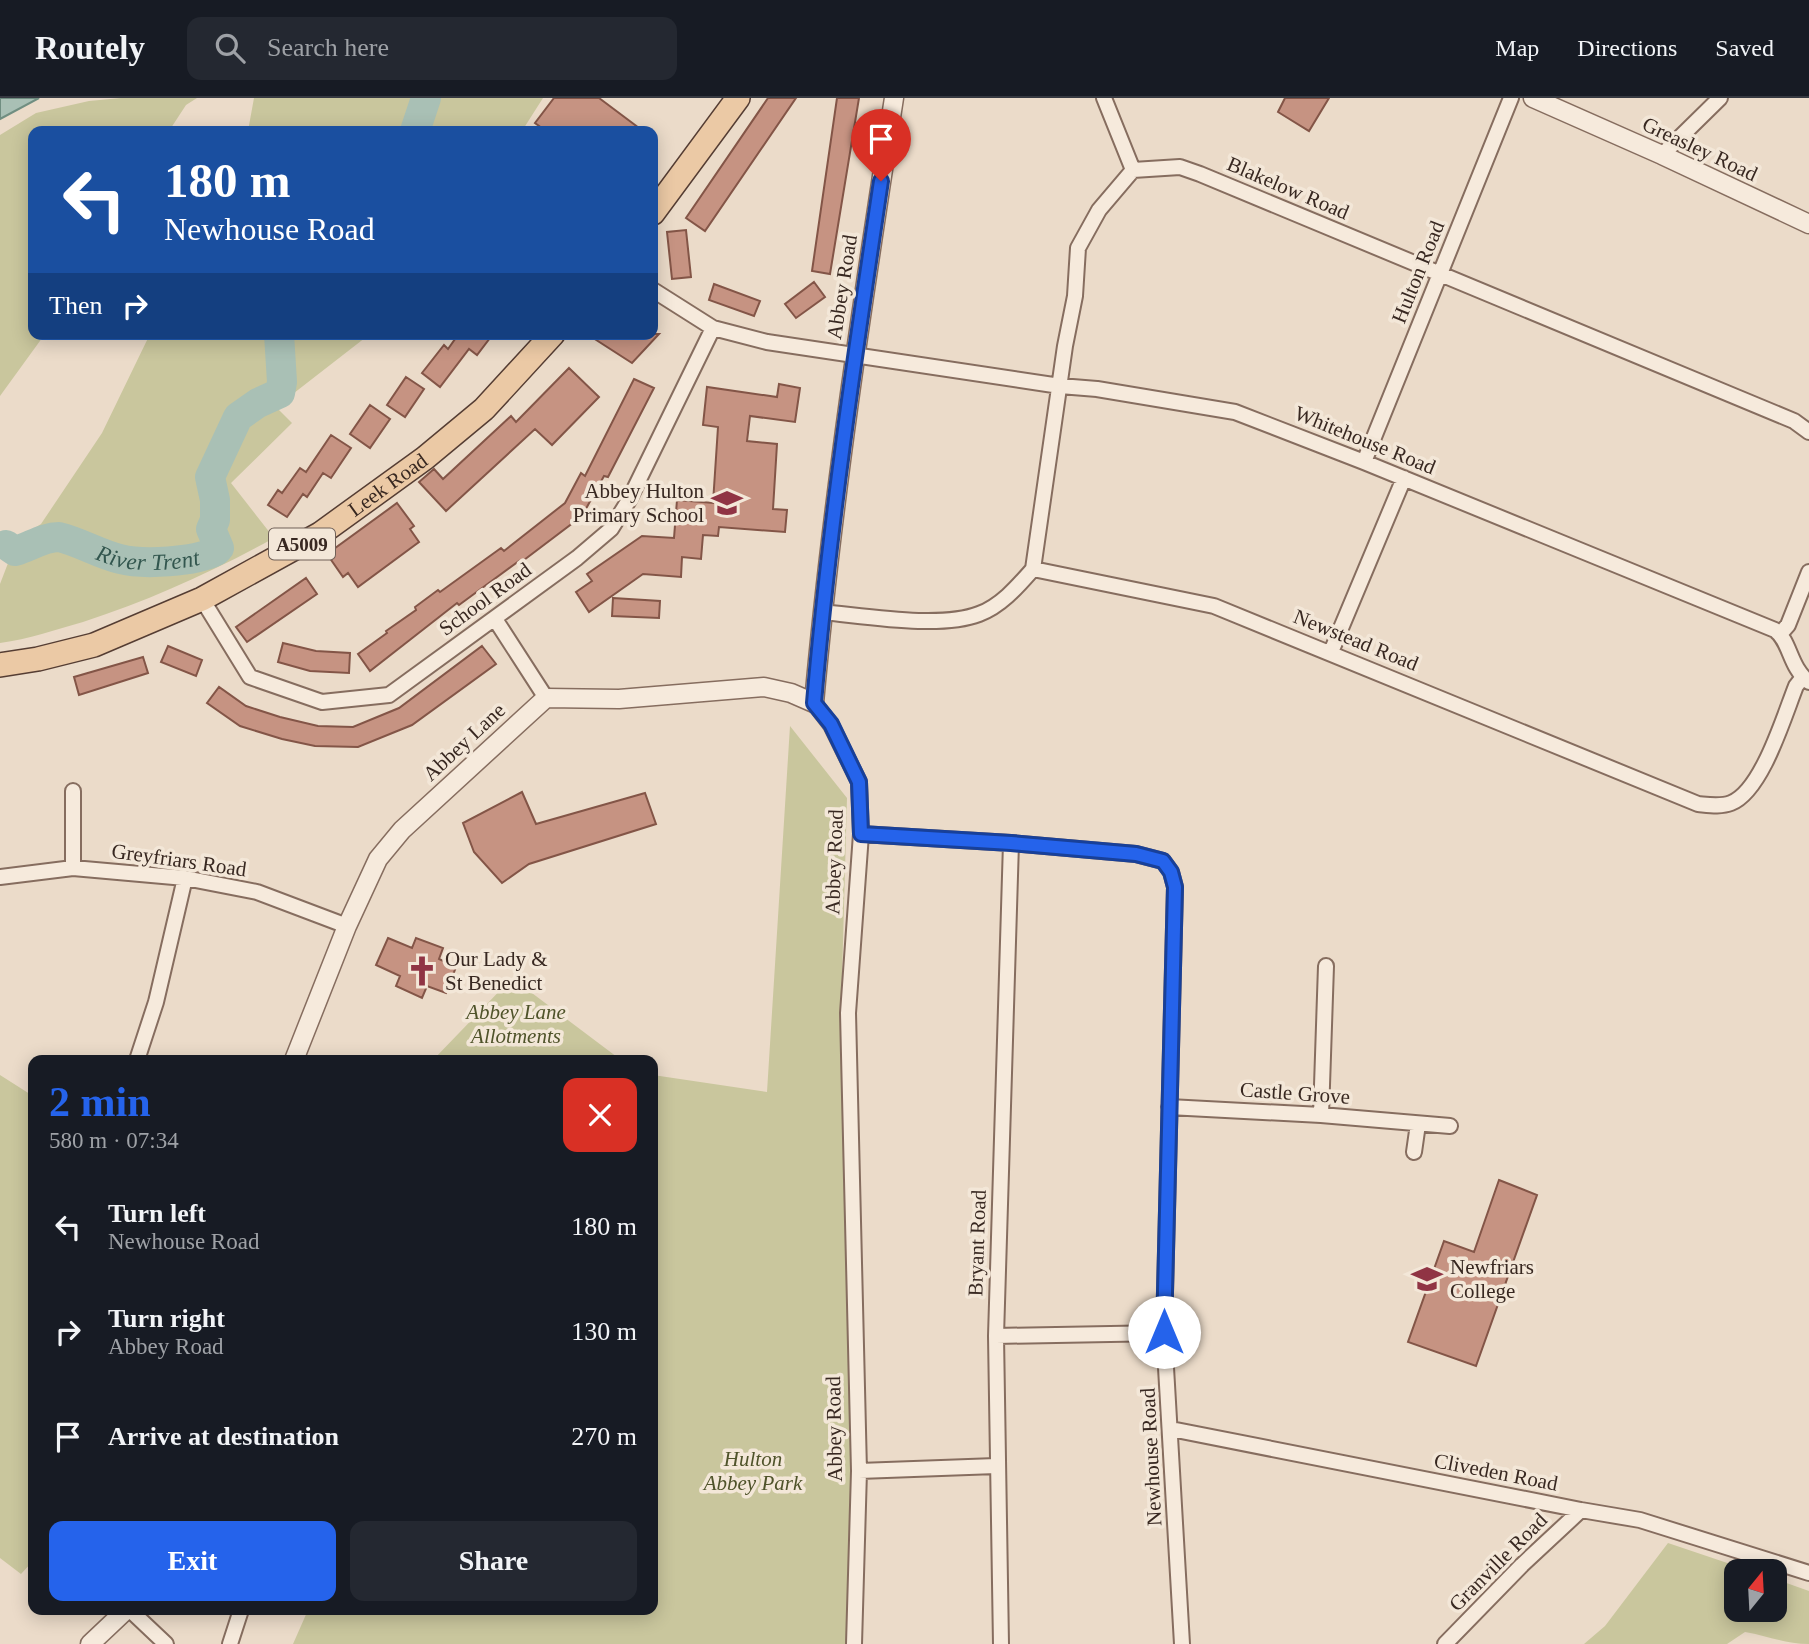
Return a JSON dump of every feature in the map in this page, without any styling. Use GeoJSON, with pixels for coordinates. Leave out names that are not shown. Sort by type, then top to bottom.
{"type":"FeatureCollection","features":[{"type":"Feature","properties":{"kind":"main road"},"geometry":{"type":"LineString","coordinates":[[658,206],[737,98]]}},
{"type":"Feature","properties":{"kind":"main road","name":"Leek Road"},"geometry":{"type":"LineString","coordinates":[[0,665],[94,645],[202,599],[320,534],[388,486],[484,409],[547,340]]}},
{"type":"Feature","properties":{"kind":"street","name":"Abbey Road"},"geometry":{"type":"LineString","coordinates":[[854,1644],[859,1471],[848,1013],[861,834],[859,782],[831,724],[814,703],[822,612],[855,355],[894,98]]}},
{"type":"Feature","properties":{"kind":"street"},"geometry":{"type":"LineString","coordinates":[[822,612],[950,622],[981,614],[1006,598],[1033,569],[1075,296],[1078,248],[1100,210],[1133,170],[1104,98]]}},
{"type":"Feature","properties":{"kind":"street","name":"Hulton Road"},"geometry":{"type":"LineString","coordinates":[[1364,462],[1511,98]]}},
{"type":"Feature","properties":{"kind":"street","name":"Greasley Road"},"geometry":{"type":"LineString","coordinates":[[1533,98],[1809,224]]}},
{"type":"Feature","properties":{"kind":"street"},"geometry":{"type":"LineString","coordinates":[[1662,155],[1720,98]]}},
{"type":"Feature","properties":{"kind":"street","name":"Blakelow Road"},"geometry":{"type":"LineString","coordinates":[[1133,170],[1180,167],[1190,170],[1794,421],[1809,432]]}},
{"type":"Feature","properties":{"kind":"street"},"geometry":{"type":"LineString","coordinates":[[658,293],[713,328],[767,342],[855,355]]}},
{"type":"Feature","properties":{"kind":"street","name":"School Road"},"geometry":{"type":"LineString","coordinates":[[202,599],[250,677],[322,702],[389,695],[495,619],[611,529],[629,500],[713,328]]}},
{"type":"Feature","properties":{"kind":"street","name":"Whitehouse Road"},"geometry":{"type":"LineString","coordinates":[[855,355],[1060,386],[1097,389],[1235,412],[1732,611],[1780,634]]}},
{"type":"Feature","properties":{"kind":"street"},"geometry":{"type":"LineString","coordinates":[[1331,652],[1404,478]]}},
{"type":"Feature","properties":{"kind":"street","name":"Newstead Road"},"geometry":{"type":"LineString","coordinates":[[1033,569],[1214,606],[1698,804],[1716,806],[1732,803],[1760,774],[1796,686],[1806,680]]}},
{"type":"Feature","properties":{"kind":"street"},"geometry":{"type":"LineString","coordinates":[[1806,680],[1794,665],[1780,634],[1788,625],[1809,572]]}},
{"type":"Feature","properties":{"kind":"street"},"geometry":{"type":"LineString","coordinates":[[495,619],[546,698],[619,699],[764,687],[791,693],[814,703]]}},
{"type":"Feature","properties":{"kind":"street","name":"Abbey Lane"},"geometry":{"type":"LineString","coordinates":[[297,1055],[347,926],[378,859],[402,830],[546,698]]}},
{"type":"Feature","properties":{"kind":"street"},"geometry":{"type":"LineString","coordinates":[[73,791],[73,869]]}},
{"type":"Feature","properties":{"kind":"street","name":"Newhouse Road"},"geometry":{"type":"LineString","coordinates":[[861,834],[1011,843],[1144,855],[1163,861],[1171,872],[1175,887],[1164,1332],[1182,1644]]}},
{"type":"Feature","properties":{"kind":"street","name":"Bryant Road"},"geometry":{"type":"LineString","coordinates":[[1001,1644],[996,1466],[996,1336],[1011,843]]}},
{"type":"Feature","properties":{"kind":"street","name":"Greyfriars Road"},"geometry":{"type":"LineString","coordinates":[[0,877],[73,869],[186,878],[257,892],[347,926]]}},
{"type":"Feature","properties":{"kind":"street"},"geometry":{"type":"LineString","coordinates":[[139,1055],[156,1002],[186,878]]}},
{"type":"Feature","properties":{"kind":"street"},"geometry":{"type":"LineString","coordinates":[[1321,1115],[1326,966]]}},
{"type":"Feature","properties":{"kind":"street","name":"Castle Grove"},"geometry":{"type":"LineString","coordinates":[[1169,1107],[1321,1115],[1450,1126]]}},
{"type":"Feature","properties":{"kind":"street"},"geometry":{"type":"LineString","coordinates":[[1415,1152],[1418,1124]]}},
{"type":"Feature","properties":{"kind":"street"},"geometry":{"type":"LineString","coordinates":[[996,1336],[1164,1332]]}},
{"type":"Feature","properties":{"kind":"street","name":"Cliveden Road"},"geometry":{"type":"LineString","coordinates":[[1171,1429],[1640,1520],[1809,1573]]}},
{"type":"Feature","properties":{"kind":"street"},"geometry":{"type":"LineString","coordinates":[[859,1471],[996,1466]]}},
{"type":"Feature","properties":{"kind":"street","name":"Granville Road"},"geometry":{"type":"LineString","coordinates":[[1445,1644],[1522,1565],[1581,1510]]}},
{"type":"Feature","properties":{"kind":"street"},"geometry":{"type":"LineString","coordinates":[[90,1644],[122,1615]]}},
{"type":"Feature","properties":{"kind":"street"},"geometry":{"type":"LineString","coordinates":[[133,1615],[166,1644]]}},
{"type":"Feature","properties":{"kind":"street"},"geometry":{"type":"LineString","coordinates":[[230,1644],[239,1615]]}},
{"type":"Feature","properties":{"kind":"green space"},"geometry":{"type":"Polygon","coordinates":[[[121,98],[197,98],[186,105],[172,126],[28,126],[28,340],[41,340],[0,396],[0,135],[36,113],[89,101],[121,98]]]}},
{"type":"Feature","properties":{"kind":"green space"},"geometry":{"type":"Polygon","coordinates":[[[254,98],[543,98],[525,126],[249,126],[254,98]]]}},
{"type":"Feature","properties":{"kind":"green space"},"geometry":{"type":"Polygon","coordinates":[[[147,340],[362,340],[276,407],[292,423],[231,483],[274,538],[157,595],[83,622],[0,643],[0,584],[10,558],[2,554],[8,536],[22,536],[41,524],[102,433],[147,340]]]}},
{"type":"Feature","properties":{"kind":"green space","name":"Hulton Abbey Park"},"geometry":{"type":"Polygon","coordinates":[[[790,726],[847,798],[841,1014],[853,1470],[848,1644],[293,1644],[306,1615],[658,1615],[658,1076],[767,1092],[790,726]]]}},
{"type":"Feature","properties":{"kind":"green space","name":"Abbey Lane Allotments"},"geometry":{"type":"Polygon","coordinates":[[[512,978],[614,1055],[438,1055],[512,978]]]}},
{"type":"Feature","properties":{"kind":"green space"},"geometry":{"type":"Polygon","coordinates":[[[0,1075],[28,1093],[28,1566],[21,1574],[0,1558],[0,1075]]]}},
{"type":"Feature","properties":{"kind":"green space"},"geometry":{"type":"Polygon","coordinates":[[[1668,1543],[1724,1562],[1724,1622],[1787,1622],[1787,1583],[1809,1591],[1809,1644],[1745,1632],[1727,1644],[1584,1644],[1605,1626],[1668,1543]]]}},
{"type":"Feature","properties":{"kind":"shaded area"},"geometry":{"type":"Polygon","coordinates":[[[0,98],[39,98],[0,119],[0,98]]]}},
{"type":"Feature","properties":{"kind":"building"},"geometry":{"type":"Polygon","coordinates":[[[554,98],[599,98],[636,126],[539,126],[535,123],[554,98]]]}},
{"type":"Feature","properties":{"kind":"building"},"geometry":{"type":"Polygon","coordinates":[[[768,98],[796,98],[705,231],[686,218],[768,98]]]}},
{"type":"Feature","properties":{"kind":"building"},"geometry":{"type":"Polygon","coordinates":[[[837,98],[859,98],[830,274],[812,271],[837,98]]]}},
{"type":"Feature","properties":{"kind":"building"},"geometry":{"type":"Polygon","coordinates":[[[1285,98],[1329,98],[1309,131],[1278,112],[1285,98]]]}},
{"type":"Feature","properties":{"kind":"building"},"geometry":{"type":"Polygon","coordinates":[[[686,230],[691,277],[672,279],[667,232],[686,230]]]}},
{"type":"Feature","properties":{"kind":"building"},"geometry":{"type":"Polygon","coordinates":[[[814,282],[825,297],[796,318],[785,304],[814,282]]]}},
{"type":"Feature","properties":{"kind":"building"},"geometry":{"type":"Polygon","coordinates":[[[714,284],[760,301],[754,316],[709,300],[714,284]]]}},
{"type":"Feature","properties":{"kind":"building"},"geometry":{"type":"Polygon","coordinates":[[[454,340],[488,340],[477,355],[469,349],[440,387],[422,373],[444,345],[448,349],[454,340]]]}},
{"type":"Feature","properties":{"kind":"building"},"geometry":{"type":"Polygon","coordinates":[[[596,340],[653,340],[632,363],[596,340]]]}},
{"type":"Feature","properties":{"kind":"building"},"geometry":{"type":"Polygon","coordinates":[[[569,368],[599,397],[552,445],[535,429],[446,511],[419,482],[434,469],[443,479],[511,416],[516,422],[569,368]]]}},
{"type":"Feature","properties":{"kind":"building"},"geometry":{"type":"Polygon","coordinates":[[[406,377],[424,389],[405,417],[387,405],[406,377]]]}},
{"type":"Feature","properties":{"kind":"building"},"geometry":{"type":"Polygon","coordinates":[[[634,379],[654,388],[608,477],[604,476],[582,516],[520,563],[519,561],[459,605],[457,603],[370,671],[358,654],[438,590],[440,592],[501,548],[504,551],[565,503],[581,473],[585,476],[634,379]]]}},
{"type":"Feature","properties":{"kind":"building"},"geometry":{"type":"Polygon","coordinates":[[[779,384],[800,388],[795,422],[750,416],[747,441],[777,444],[773,509],[787,510],[785,532],[719,527],[718,536],[703,535],[701,559],[682,557],[681,577],[643,574],[589,612],[576,592],[592,581],[587,574],[642,536],[674,538],[677,500],[713,503],[718,427],[703,425],[707,387],[777,397],[779,384]]]}},
{"type":"Feature","properties":{"kind":"building"},"geometry":{"type":"Polygon","coordinates":[[[370,405],[390,419],[370,448],[350,434],[370,405]]]}},
{"type":"Feature","properties":{"kind":"building"},"geometry":{"type":"Polygon","coordinates":[[[331,435],[351,448],[331,478],[323,473],[307,497],[303,494],[287,517],[268,505],[278,490],[282,493],[300,468],[306,472],[331,435]]]}},
{"type":"Feature","properties":{"kind":"building"},"geometry":{"type":"Polygon","coordinates":[[[397,503],[414,526],[410,529],[419,542],[358,587],[348,573],[343,577],[327,554],[397,503]]]}},
{"type":"Feature","properties":{"kind":"building"},"geometry":{"type":"Polygon","coordinates":[[[306,578],[317,594],[247,642],[236,627],[306,578]]]}},
{"type":"Feature","properties":{"kind":"building"},"geometry":{"type":"Polygon","coordinates":[[[613,598],[660,601],[659,618],[612,616],[613,598]]]}},
{"type":"Feature","properties":{"kind":"building"},"geometry":{"type":"Polygon","coordinates":[[[283,643],[316,651],[350,653],[349,673],[310,671],[278,662],[283,643]]]}},
{"type":"Feature","properties":{"kind":"building"},"geometry":{"type":"Polygon","coordinates":[[[168,646],[202,660],[196,676],[161,662],[168,646]]]}},
{"type":"Feature","properties":{"kind":"building"},"geometry":{"type":"Polygon","coordinates":[[[482,646],[496,664],[412,725],[358,747],[315,746],[282,739],[240,726],[207,703],[219,687],[246,706],[280,717],[318,726],[353,727],[399,708],[482,646]]]}},
{"type":"Feature","properties":{"kind":"building"},"geometry":{"type":"Polygon","coordinates":[[[143,657],[148,673],[79,695],[74,677],[143,657]]]}},
{"type":"Feature","properties":{"kind":"building"},"geometry":{"type":"Polygon","coordinates":[[[522,792],[536,824],[645,793],[656,824],[529,864],[502,883],[474,852],[463,823],[522,792]]]}},
{"type":"Feature","properties":{"kind":"building","name":"Our Lady & St Benedict"},"geometry":{"type":"Polygon","coordinates":[[[388,938],[412,948],[416,938],[443,948],[439,959],[456,967],[446,993],[427,986],[422,998],[396,986],[400,976],[376,965],[388,938]]]}},
{"type":"Feature","properties":{"kind":"building"},"geometry":{"type":"Polygon","coordinates":[[[1499,1180],[1537,1195],[1476,1366],[1408,1342],[1444,1241],[1474,1252],[1499,1180]]]}},
{"type":"Feature","properties":{"kind":"waterway","name":"River Trent"},"geometry":{"type":"LineString","coordinates":[[417,126],[426,98]]}},
{"type":"Feature","properties":{"kind":"waterway","name":"River Trent"},"geometry":{"type":"LineString","coordinates":[[6,545],[15,551],[59,537],[112,557],[142,562],[182,560],[216,551],[219,548],[211,529],[215,520],[215,500],[210,477],[238,417],[258,403],[280,393],[282,382],[279,340]]}},
{"type":"Feature","properties":{"kind":"place","name":"Abbey Hulton Primary School"},"geometry":{"type":"Point","coordinates":[727,503]}},
{"type":"Feature","properties":{"kind":"place","name":"Our Lady & St Benedict"},"geometry":{"type":"Point","coordinates":[422,971]}},
{"type":"Feature","properties":{"kind":"place","name":"Newfriars College"},"geometry":{"type":"Point","coordinates":[1427,1279]}},
{"type":"Feature","properties":{"kind":"route"},"geometry":{"type":"LineString","coordinates":[[881,181],[853,364],[822,612],[814,703],[831,724],[859,782],[861,834],[1136,854],[1163,861],[1171,872],[1175,887],[1164,1332]]}}]}
